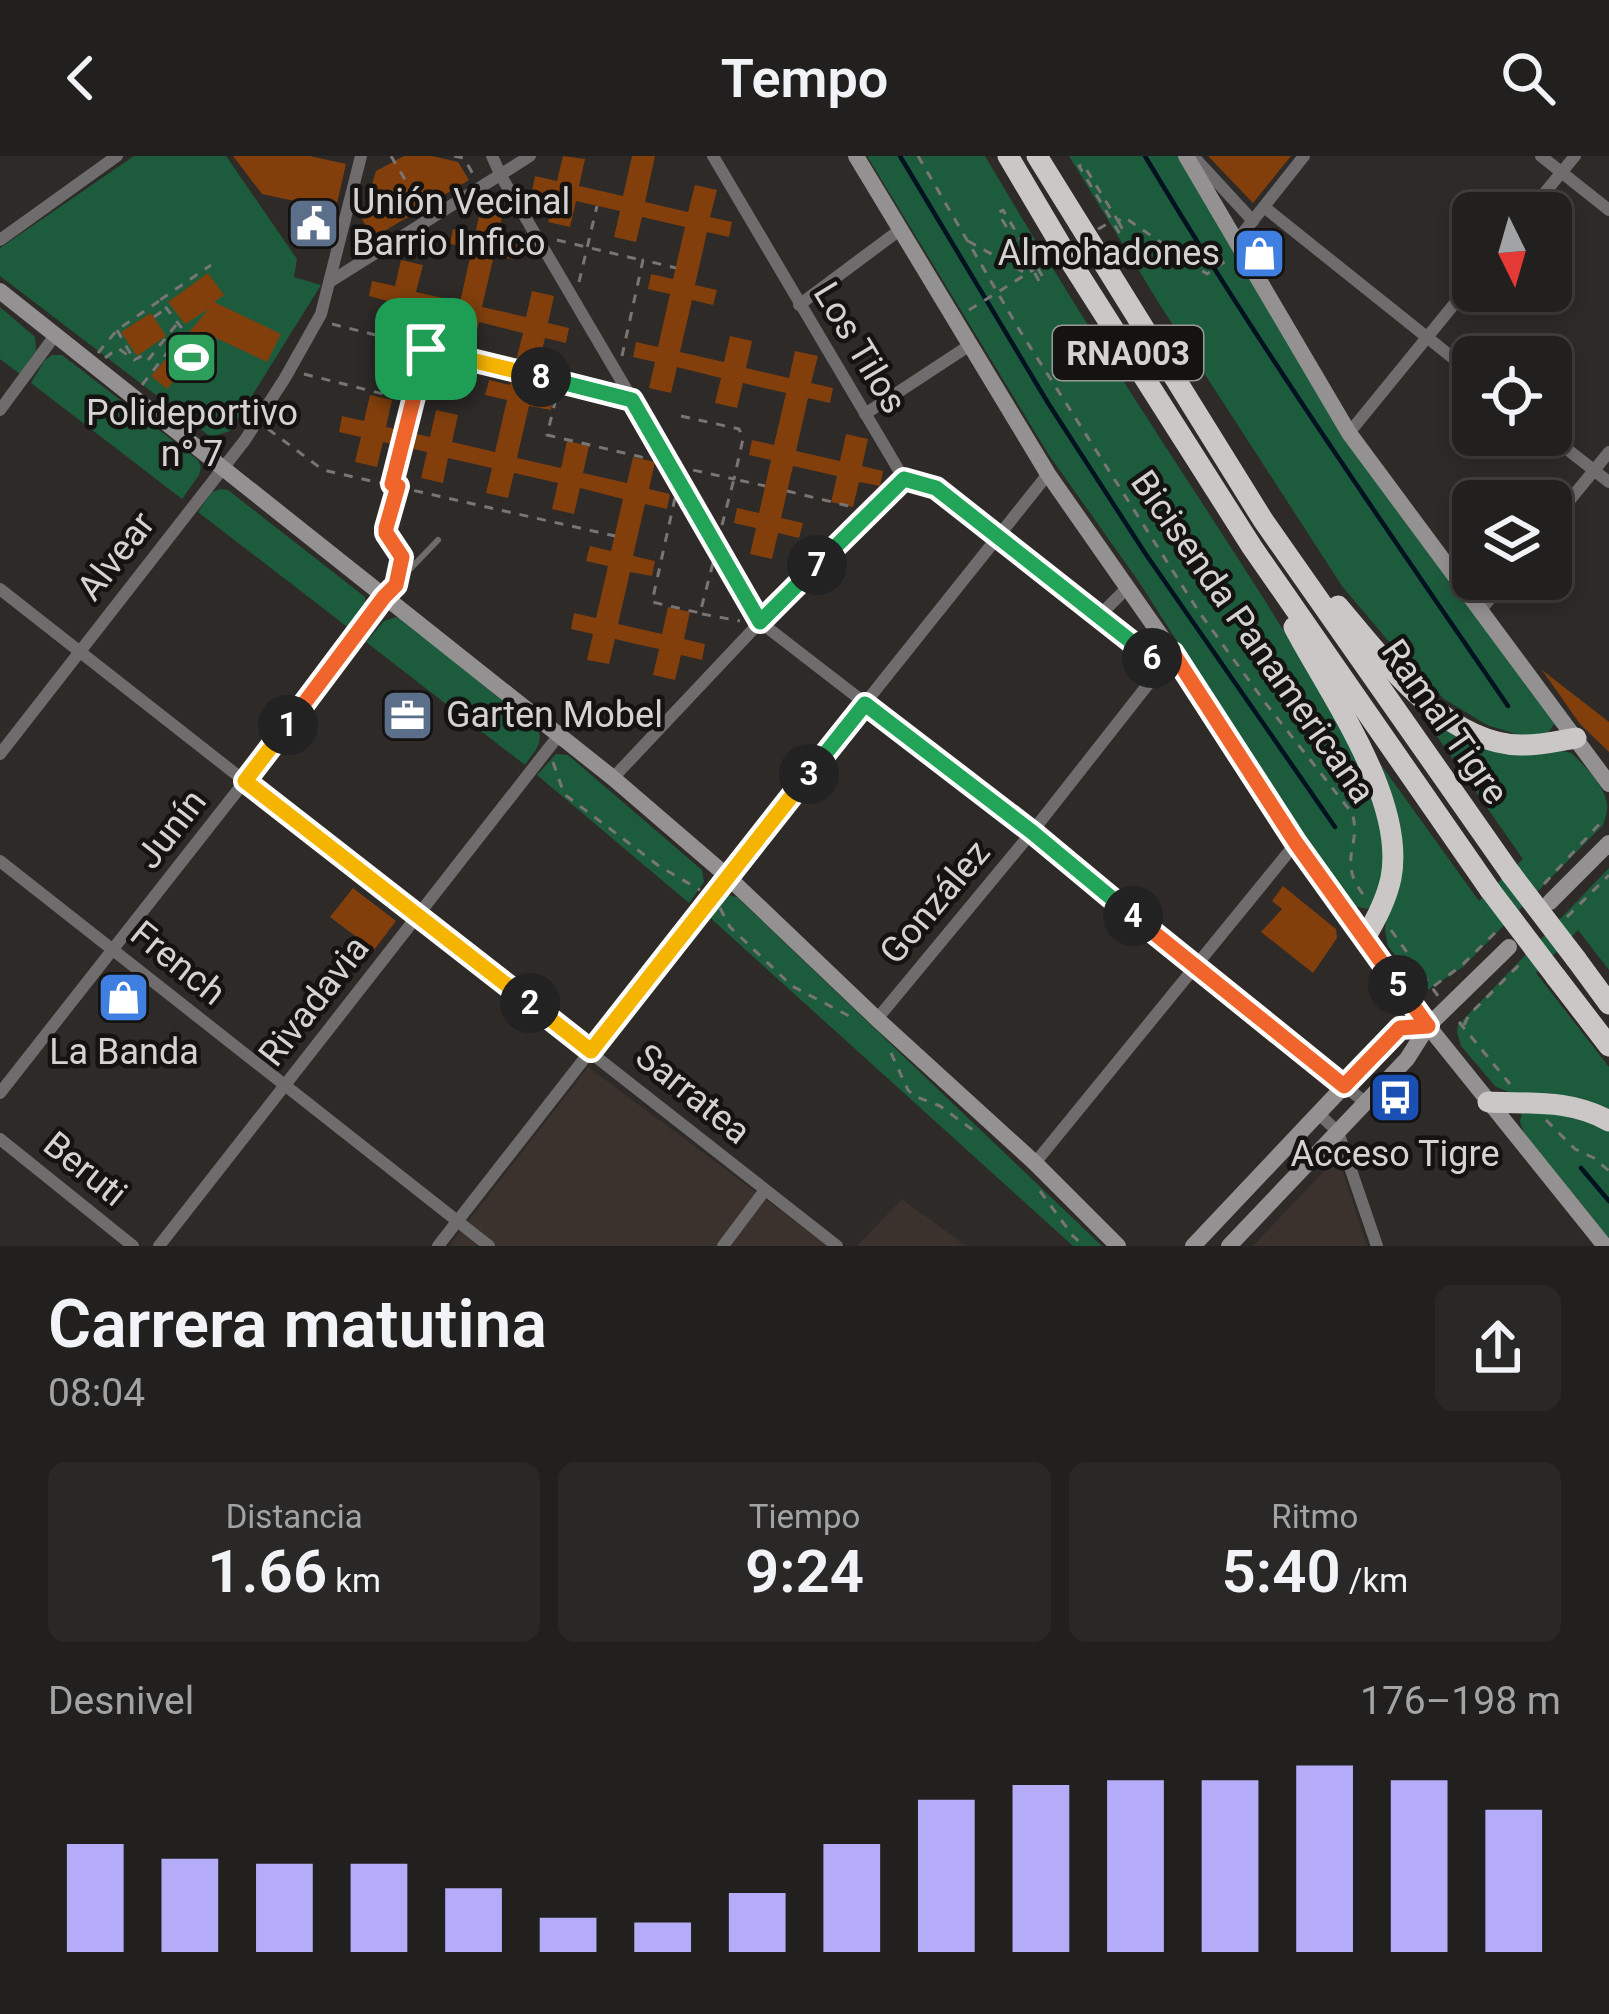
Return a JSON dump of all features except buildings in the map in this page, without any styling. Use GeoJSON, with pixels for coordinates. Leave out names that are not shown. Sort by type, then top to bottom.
{"type":"FeatureCollection","features":[{"type":"Feature","properties":{"kind":"highway","name":"RNA003"},"geometry":{"type":"LineString","coordinates":[[1008,156],[1252,547]]}},
{"type":"Feature","properties":{"kind":"highway","name":"RNA003"},"geometry":{"type":"LineString","coordinates":[[1040,156],[1263,520]]}},
{"type":"Feature","properties":{"kind":"highway","name":"Ramal Tigre"},"geometry":{"type":"LineString","coordinates":[[1263,520],[1511,874],[1609,1004]]}},
{"type":"Feature","properties":{"kind":"highway"},"geometry":{"type":"LineString","coordinates":[[1263,520],[1388,665],[1444,716],[1500,743],[1535,745],[1576,738]]}},
{"type":"Feature","properties":{"kind":"highway","name":"Ramal Tigre"},"geometry":{"type":"LineString","coordinates":[[1252,547],[1490,890],[1609,1046]]}},
{"type":"Feature","properties":{"kind":"highway"},"geometry":{"type":"LineString","coordinates":[[1252,547],[1380,790],[1389,823],[1392,874],[1379,914],[1364,939]]}},
{"type":"Feature","properties":{"kind":"highway"},"geometry":{"type":"LineString","coordinates":[[1488,1102],[1558,1103],[1592,1111],[1609,1121]]}},
{"type":"Feature","properties":{"kind":"main road"},"geometry":{"type":"LineString","coordinates":[[856,156],[1048,474],[1127,588],[1168,660],[1428,1026],[1605,1246]]}},
{"type":"Feature","properties":{"kind":"main road"},"geometry":{"type":"LineString","coordinates":[[1189,156],[1349,434],[1608,779]]}},
{"type":"Feature","properties":{"kind":"main road"},"geometry":{"type":"LineString","coordinates":[[0,291],[390,591],[613,778],[727,876],[870,1022],[1118,1246]]}},
{"type":"Feature","properties":{"kind":"main road"},"geometry":{"type":"LineString","coordinates":[[1550,902],[1609,843]]}},
{"type":"Feature","properties":{"kind":"main road"},"geometry":{"type":"LineString","coordinates":[[1229,1246],[1407,1059],[1428,1026],[1509,946]]}},
{"type":"Feature","properties":{"kind":"main road"},"geometry":{"type":"LineString","coordinates":[[1192,1246],[1400,1028],[1428,1026]]}},
{"type":"Feature","properties":{"kind":"street"},"geometry":{"type":"LineString","coordinates":[[0,240],[117,156]]}},
{"type":"Feature","properties":{"kind":"street","name":"Alvear"},"geometry":{"type":"LineString","coordinates":[[0,754],[224,466],[289,371],[317,320],[331,281],[361,156]]}},
{"type":"Feature","properties":{"kind":"street"},"geometry":{"type":"LineString","coordinates":[[492,156],[760,622],[1032,832],[1366,1103]]}},
{"type":"Feature","properties":{"kind":"street"},"geometry":{"type":"LineString","coordinates":[[331,281],[530,156]]}},
{"type":"Feature","properties":{"kind":"street","name":"Los Tilos"},"geometry":{"type":"LineString","coordinates":[[713,156],[904,479]]}},
{"type":"Feature","properties":{"kind":"street"},"geometry":{"type":"LineString","coordinates":[[1189,156],[1253,221]]}},
{"type":"Feature","properties":{"kind":"street"},"geometry":{"type":"LineString","coordinates":[[1235,243],[1304,156]]}},
{"type":"Feature","properties":{"kind":"street"},"geometry":{"type":"LineString","coordinates":[[1540,156],[1609,210]]}},
{"type":"Feature","properties":{"kind":"street"},"geometry":{"type":"LineString","coordinates":[[1545,192],[1574,156]]}},
{"type":"Feature","properties":{"kind":"street"},"geometry":{"type":"LineString","coordinates":[[1264,207],[1452,358]]}},
{"type":"Feature","properties":{"kind":"street"},"geometry":{"type":"LineString","coordinates":[[799,305],[901,230]]}},
{"type":"Feature","properties":{"kind":"street"},"geometry":{"type":"LineString","coordinates":[[1349,434],[1452,307]]}},
{"type":"Feature","properties":{"kind":"street"},"geometry":{"type":"LineString","coordinates":[[0,410],[56,334]]}},
{"type":"Feature","properties":{"kind":"street"},"geometry":{"type":"LineString","coordinates":[[865,414],[970,345]]}},
{"type":"Feature","properties":{"kind":"street"},"geometry":{"type":"LineString","coordinates":[[1572,498],[1609,452]]}},
{"type":"Feature","properties":{"kind":"street"},"geometry":{"type":"LineString","coordinates":[[1572,453],[1609,482]]}},
{"type":"Feature","properties":{"kind":"street"},"geometry":{"type":"LineString","coordinates":[[438,1246],[1048,474]]}},
{"type":"Feature","properties":{"kind":"street"},"geometry":{"type":"LineString","coordinates":[[613,778],[904,479],[936,488],[1100,616],[1168,660]]}},
{"type":"Feature","properties":{"kind":"street"},"geometry":{"type":"LineString","coordinates":[[1100,616],[1127,588]]}},
{"type":"Feature","properties":{"kind":"street","name":"Sarratea"},"geometry":{"type":"LineString","coordinates":[[0,590],[837,1246]]}},
{"type":"Feature","properties":{"kind":"street","name":"Junín"},"geometry":{"type":"LineString","coordinates":[[0,1093],[390,591]]}},
{"type":"Feature","properties":{"kind":"street"},"geometry":{"type":"LineString","coordinates":[[1480,611],[1489,600]]}},
{"type":"Feature","properties":{"kind":"street","name":"González"},"geometry":{"type":"LineString","coordinates":[[870,1022],[1032,832],[1168,660]]}},
{"type":"Feature","properties":{"kind":"street","name":"Rivadavia"},"geometry":{"type":"LineString","coordinates":[[159,1246],[560,735]]}},
{"type":"Feature","properties":{"kind":"street"},"geometry":{"type":"LineString","coordinates":[[1033,1171],[1296,843]]}},
{"type":"Feature","properties":{"kind":"street","name":"French"},"geometry":{"type":"LineString","coordinates":[[0,861],[489,1246]]}},
{"type":"Feature","properties":{"kind":"street"},"geometry":{"type":"LineString","coordinates":[[1318,1113],[1338,1132],[1377,1246]]}},
{"type":"Feature","properties":{"kind":"street","name":"Beruti"},"geometry":{"type":"LineString","coordinates":[[0,1139],[133,1246]]}},
{"type":"Feature","properties":{"kind":"street"},"geometry":{"type":"LineString","coordinates":[[723,1246],[765,1190]]}},
{"type":"Feature","properties":{"kind":"lane"},"geometry":{"type":"LineString","coordinates":[[390,591],[438,539]]}},
{"type":"Feature","properties":{"kind":"path"},"geometry":{"type":"LineString","coordinates":[[392,156],[429,220]]}},
{"type":"Feature","properties":{"kind":"path"},"geometry":{"type":"LineString","coordinates":[[454,156],[464,158],[481,188]]}},
{"type":"Feature","properties":{"kind":"path","name":"Bicisenda Panamericana"},"geometry":{"type":"LineString","coordinates":[[919,156],[995,294],[1199,611],[1352,813],[1356,822],[1349,864],[1360,892],[1526,1103],[1575,1149],[1609,1171]]}},
{"type":"Feature","properties":{"kind":"path"},"geometry":{"type":"LineString","coordinates":[[1083,164],[1115,221],[1079,166],[1083,164]]}},
{"type":"Feature","properties":{"kind":"path"},"geometry":{"type":"LineString","coordinates":[[575,302],[597,206]]}},
{"type":"Feature","properties":{"kind":"path"},"geometry":{"type":"LineString","coordinates":[[1003,210],[1032,270],[998,213],[1003,210]]}},
{"type":"Feature","properties":{"kind":"path"},"geometry":{"type":"LineString","coordinates":[[979,304],[1124,217],[1207,274],[1220,265]]}},
{"type":"Feature","properties":{"kind":"path"},"geometry":{"type":"LineString","coordinates":[[536,236],[676,268]]}},
{"type":"Feature","properties":{"kind":"path"},"geometry":{"type":"LineString","coordinates":[[967,240],[1032,270]]}},
{"type":"Feature","properties":{"kind":"path"},"geometry":{"type":"LineString","coordinates":[[618,375],[643,260]]}},
{"type":"Feature","properties":{"kind":"path"},"geometry":{"type":"LineString","coordinates":[[93,363],[117,330],[211,265]]}},
{"type":"Feature","properties":{"kind":"path"},"geometry":{"type":"LineString","coordinates":[[134,396],[184,331],[160,300]]}},
{"type":"Feature","properties":{"kind":"path"},"geometry":{"type":"LineString","coordinates":[[154,317],[166,308]]}},
{"type":"Feature","properties":{"kind":"path"},"geometry":{"type":"LineString","coordinates":[[390,591],[402,557],[386,528],[435,312]]}},
{"type":"Feature","properties":{"kind":"path"},"geometry":{"type":"LineString","coordinates":[[317,320],[632,400]]}},
{"type":"Feature","properties":{"kind":"path"},"geometry":{"type":"LineString","coordinates":[[148,361],[177,323]]}},
{"type":"Feature","properties":{"kind":"path"},"geometry":{"type":"LineString","coordinates":[[117,330],[134,360]]}},
{"type":"Feature","properties":{"kind":"path"},"geometry":{"type":"LineString","coordinates":[[164,341],[171,347]]}},
{"type":"Feature","properties":{"kind":"path"},"geometry":{"type":"LineString","coordinates":[[93,363],[118,349],[134,360]]}},
{"type":"Feature","properties":{"kind":"path"},"geometry":{"type":"LineString","coordinates":[[134,360],[144,356],[156,367]]}},
{"type":"Feature","properties":{"kind":"path"},"geometry":{"type":"LineString","coordinates":[[289,371],[412,401]]}},
{"type":"Feature","properties":{"kind":"path"},"geometry":{"type":"LineString","coordinates":[[257,421],[323,470],[615,536]]}},
{"type":"Feature","properties":{"kind":"path"},"geometry":{"type":"LineString","coordinates":[[680,479],[652,602],[727,620],[760,622]]}},
{"type":"Feature","properties":{"kind":"path"},"geometry":{"type":"LineString","coordinates":[[700,613],[734,479],[765,486]]}},
{"type":"Feature","properties":{"kind":"path"},"geometry":{"type":"LineString","coordinates":[[787,491],[853,507],[845,537]]}},
{"type":"Feature","properties":{"kind":"path"},"geometry":{"type":"LineString","coordinates":[[544,755],[553,762],[564,794],[710,898],[730,928],[792,986],[870,1022]]}},
{"type":"Feature","properties":{"kind":"path"},"geometry":{"type":"LineString","coordinates":[[889,1049],[914,1096],[940,1106],[989,1142]]}},
{"type":"Feature","properties":{"kind":"path"},"geometry":{"type":"LineString","coordinates":[[1033,1171],[1084,1246]]}},
{"type":"Feature","properties":{"kind":"shaded area"},"geometry":{"type":"Polygon","coordinates":[[[588,1067],[828,1246],[449,1246],[588,1067]]]}},
{"type":"Feature","properties":{"kind":"shaded area"},"geometry":{"type":"Polygon","coordinates":[[[1338,1156],[1367,1246],[1253,1246],[1338,1156]]]}},
{"type":"Feature","properties":{"kind":"shaded area"},"geometry":{"type":"Polygon","coordinates":[[[902,1199],[966,1246],[857,1246],[902,1199]]]}},
{"type":"Feature","properties":{"kind":"green space","name":"Polideportivo n° 7"},"geometry":{"type":"Polygon","coordinates":[[[134,156],[226,156],[297,259],[294,277],[321,285],[230,431],[211,437],[0,276],[0,248],[134,156]]]}},
{"type":"Feature","properties":{"kind":"green space"},"geometry":{"type":"Polygon","coordinates":[[[867,156],[985,156],[1285,632],[1352,750],[1373,796],[1383,838],[1380,886],[1368,909],[1353,906],[1340,895],[1139,582],[1049,455],[867,156]]]}},
{"type":"Feature","properties":{"kind":"green space"},"geometry":{"type":"Polygon","coordinates":[[[1069,156],[1179,156],[1267,308],[1452,575],[1452,600],[1470,600],[1555,723],[1548,733],[1528,738],[1487,725],[1444,699],[1390,643],[1342,586],[1069,156]]]}},
{"type":"Feature","properties":{"kind":"green space"},"geometry":{"type":"Polygon","coordinates":[[[0,307],[35,337],[36,350],[20,374],[0,359],[0,307]]]}},
{"type":"Feature","properties":{"kind":"green space"},"geometry":{"type":"Polygon","coordinates":[[[52,355],[62,355],[198,460],[199,475],[182,499],[31,383],[52,355]]]}},
{"type":"Feature","properties":{"kind":"green space"},"geometry":{"type":"Polygon","coordinates":[[[228,490],[365,597],[366,607],[350,629],[198,512],[212,492],[228,490]]]}},
{"type":"Feature","properties":{"kind":"green space"},"geometry":{"type":"Polygon","coordinates":[[[396,617],[538,730],[539,744],[525,765],[366,642],[384,621],[396,617]]]}},
{"type":"Feature","properties":{"kind":"green space"},"geometry":{"type":"Polygon","coordinates":[[[1394,675],[1453,725],[1571,753],[1598,783],[1607,804],[1603,825],[1463,967],[1429,989],[1421,988],[1388,946],[1387,914],[1398,886],[1374,755],[1479,901],[1523,859],[1394,675]]]}},
{"type":"Feature","properties":{"kind":"green space"},"geometry":{"type":"Polygon","coordinates":[[[556,754],[568,755],[702,870],[704,882],[689,903],[537,775],[556,754]]]}},
{"type":"Feature","properties":{"kind":"green space"},"geometry":{"type":"Polygon","coordinates":[[[1609,868],[1609,970],[1578,930],[1536,973],[1609,1067],[1609,1114],[1585,1100],[1550,1093],[1514,1094],[1496,1087],[1461,1046],[1458,1025],[1609,868]]]}},
{"type":"Feature","properties":{"kind":"green space"},"geometry":{"type":"Polygon","coordinates":[[[723,894],[737,897],[1102,1246],[1073,1246],[706,914],[723,894]]]}},
{"type":"Feature","properties":{"kind":"green space"},"geometry":{"type":"Polygon","coordinates":[[[1569,1109],[1609,1129],[1609,1238],[1520,1122],[1522,1112],[1569,1109]]]}},
{"type":"Feature","properties":{"kind":"waterway"},"geometry":{"type":"LineString","coordinates":[[900,156],[1048,403],[1145,553],[1335,827]]}},
{"type":"Feature","properties":{"kind":"waterway"},"geometry":{"type":"LineString","coordinates":[[1145,156],[1277,365],[1508,706]]}},
{"type":"Feature","properties":{"kind":"waterway"},"geometry":{"type":"LineString","coordinates":[[1581,1168],[1609,1201]]}},
{"type":"Feature","properties":{"kind":"place","name":"Unión Vecinal Barrio Infico"},"geometry":{"type":"Point","coordinates":[313,223]}},
{"type":"Feature","properties":{"kind":"place","name":"Almohadones"},"geometry":{"type":"Point","coordinates":[1259,253]}},
{"type":"Feature","properties":{"kind":"place","name":"Polideportivo n° 7"},"geometry":{"type":"Point","coordinates":[192,358]}},
{"type":"Feature","properties":{"kind":"place","name":"Garten Mobel"},"geometry":{"type":"Point","coordinates":[407,715]}},
{"type":"Feature","properties":{"kind":"place","name":"La Banda"},"geometry":{"type":"Point","coordinates":[124,997]}},
{"type":"Feature","properties":{"kind":"place","name":"Acceso Tigre"},"geometry":{"type":"Point","coordinates":[1395,1098]}},
{"type":"Feature","properties":{"kind":"route"},"geometry":{"type":"LineString","coordinates":[[426,349],[632,400],[760,622],[904,479],[936,488],[1162,666],[1173,653],[1296,843],[1428,1026],[1400,1028],[1344,1086],[1032,832],[865,704],[591,1051],[245,781],[396,585],[402,557],[386,528],[398,486],[392,484],[426,349]]}}]}
